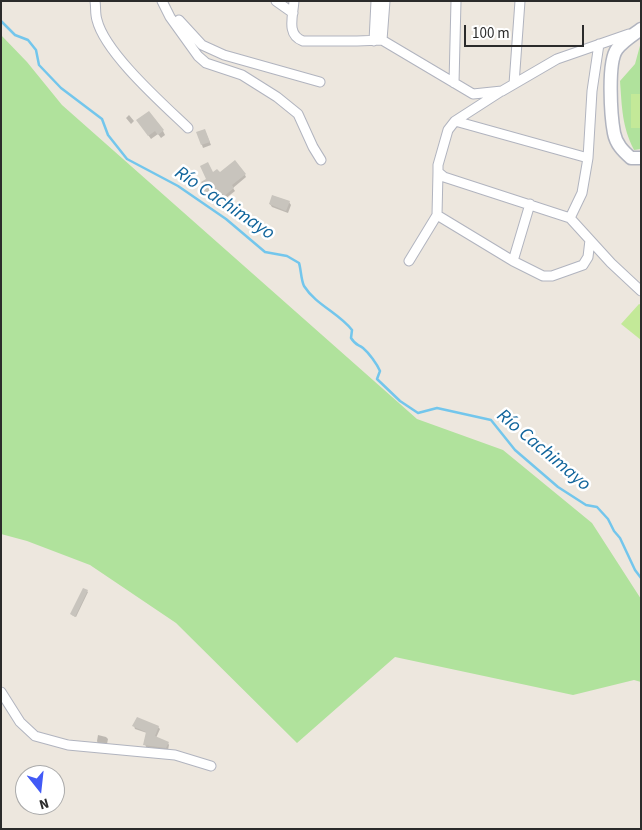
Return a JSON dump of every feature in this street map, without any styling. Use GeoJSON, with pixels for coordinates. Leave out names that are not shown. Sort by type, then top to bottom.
{"type":"FeatureCollection","features":[{"type":"Feature","properties":{"kind":"street"},"geometry":{"type":"LineString","coordinates":[[95,1],[97,21],[103,35],[116,55],[188,128]]}},
{"type":"Feature","properties":{"kind":"street"},"geometry":{"type":"LineString","coordinates":[[276,1],[293,13]]}},
{"type":"Feature","properties":{"kind":"street"},"geometry":{"type":"LineString","coordinates":[[294,1],[293,34],[296,38],[304,40],[378,40],[472,94],[502,90]]}},
{"type":"Feature","properties":{"kind":"street"},"geometry":{"type":"LineString","coordinates":[[376,1],[378,40]]}},
{"type":"Feature","properties":{"kind":"street"},"geometry":{"type":"LineString","coordinates":[[378,40],[385,1]]}},
{"type":"Feature","properties":{"kind":"street"},"geometry":{"type":"LineString","coordinates":[[454,83],[456,1]]}},
{"type":"Feature","properties":{"kind":"street"},"geometry":{"type":"LineString","coordinates":[[514,84],[520,1]]}},
{"type":"Feature","properties":{"kind":"street"},"geometry":{"type":"LineString","coordinates":[[163,2],[202,45],[224,55],[320,82]]}},
{"type":"Feature","properties":{"kind":"street"},"geometry":{"type":"LineString","coordinates":[[163,2],[175,24],[198,56],[206,63],[242,75],[277,97],[298,114],[321,160]]}},
{"type":"Feature","properties":{"kind":"street"},"geometry":{"type":"LineString","coordinates":[[409,261],[437,215],[438,165],[448,130],[455,121],[502,90],[557,59],[640,30]]}},
{"type":"Feature","properties":{"kind":"street"},"geometry":{"type":"LineString","coordinates":[[640,30],[617,49],[611,61],[610,72],[614,134],[621,150],[631,158],[641,158]]}},
{"type":"Feature","properties":{"kind":"street"},"geometry":{"type":"LineString","coordinates":[[570,218],[582,193],[588,158],[592,91],[599,44]]}},
{"type":"Feature","properties":{"kind":"street"},"geometry":{"type":"LineString","coordinates":[[455,121],[588,158]]}},
{"type":"Feature","properties":{"kind":"street"},"geometry":{"type":"LineString","coordinates":[[438,172],[444,177],[570,218],[611,263],[641,291]]}},
{"type":"Feature","properties":{"kind":"street"},"geometry":{"type":"LineString","coordinates":[[513,261],[530,204]]}},
{"type":"Feature","properties":{"kind":"street"},"geometry":{"type":"LineString","coordinates":[[437,215],[513,261],[543,276],[552,276],[583,265],[588,257],[590,240]]}},
{"type":"Feature","properties":{"kind":"street"},"geometry":{"type":"LineString","coordinates":[[1,692],[20,722],[35,736],[68,745],[175,755],[210,766]]}},
{"type":"Feature","properties":{"kind":"green space"},"geometry":{"type":"Polygon","coordinates":[[[1,35],[27,62],[62,105],[417,419],[503,450],[592,523],[641,599],[641,682],[634,680],[573,695],[395,657],[297,743],[176,623],[90,565],[27,541],[1,534],[1,35]]]}},
{"type":"Feature","properties":{"kind":"green space"},"geometry":{"type":"Polygon","coordinates":[[[641,42],[641,149],[634,150],[625,125],[620,81],[635,64],[641,42]]]}},
{"type":"Feature","properties":{"kind":"green space"},"geometry":{"type":"Polygon","coordinates":[[[631,94],[641,94],[641,128],[631,128],[631,94]]]}},
{"type":"Feature","properties":{"kind":"green space"},"geometry":{"type":"Polygon","coordinates":[[[639,304],[641,305],[641,340],[621,324],[639,304]]]}},
{"type":"Feature","properties":{"kind":"building"},"geometry":{"type":"Polygon","coordinates":[[[149,111],[164,130],[158,135],[155,131],[148,136],[136,120],[149,111]]]}},
{"type":"Feature","properties":{"kind":"building"},"geometry":{"type":"Polygon","coordinates":[[[205,129],[210,142],[201,145],[196,132],[205,129]]]}},
{"type":"Feature","properties":{"kind":"building"},"geometry":{"type":"Polygon","coordinates":[[[235,160],[246,174],[232,185],[234,188],[223,197],[219,192],[211,201],[201,193],[205,188],[201,182],[206,179],[200,166],[208,162],[213,172],[217,169],[220,172],[235,160]]]}},
{"type":"Feature","properties":{"kind":"building"},"geometry":{"type":"Polygon","coordinates":[[[272,195],[290,201],[286,211],[269,204],[272,195]]]}},
{"type":"Feature","properties":{"kind":"building"},"geometry":{"type":"Polygon","coordinates":[[[83,588],[88,590],[75,617],[70,614],[83,588]]]}},
{"type":"Feature","properties":{"kind":"building"},"geometry":{"type":"Polygon","coordinates":[[[137,717],[159,726],[155,736],[169,742],[166,748],[143,745],[146,732],[132,726],[137,717]]]}},
{"type":"Feature","properties":{"kind":"waterway","name":"Río Cachimayo"},"geometry":{"type":"LineString","coordinates":[[1,21],[15,35],[28,40],[36,50],[39,65],[61,88],[102,119],[108,135],[127,159],[178,186],[226,219],[265,252],[287,256],[299,263],[302,281],[309,293],[347,324],[352,330],[351,338],[353,341],[368,353],[379,368],[380,371],[377,379],[400,401],[418,413],[437,408],[491,420],[515,450],[558,487],[586,505],[597,507],[608,519],[620,538],[635,570],[641,578]]}}]}
